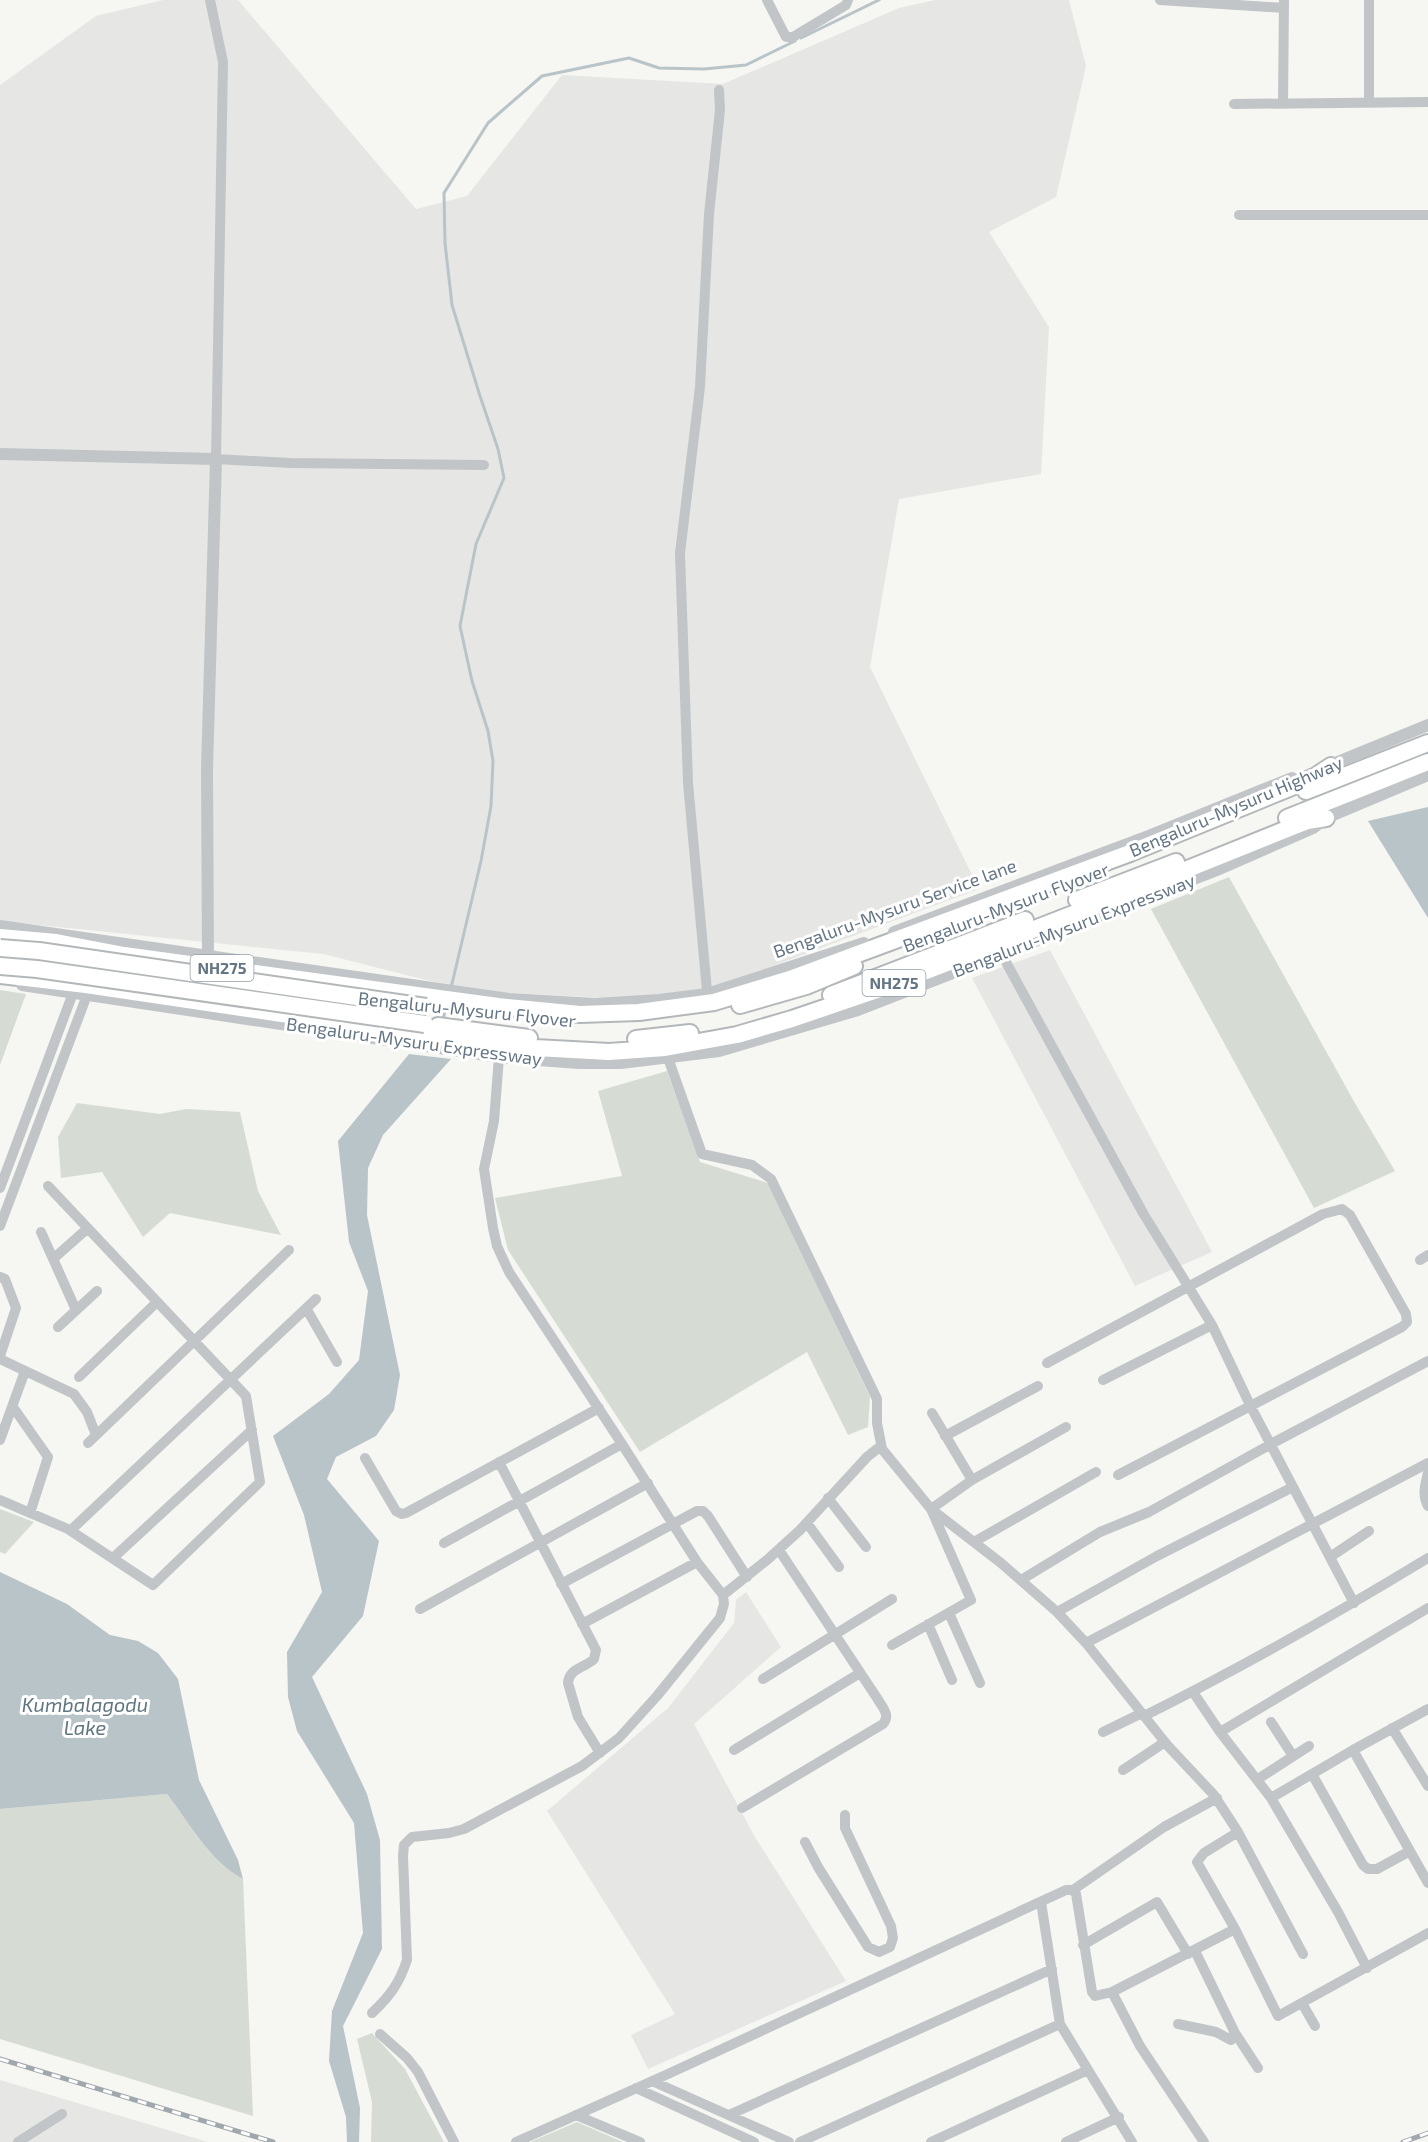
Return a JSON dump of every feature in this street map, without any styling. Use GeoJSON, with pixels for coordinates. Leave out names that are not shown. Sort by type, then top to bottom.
{"type":"FeatureCollection","features":[{"type":"Feature","properties":{"kind":"highway","name":"Bengaluru-Mysuru Flyover"},"geometry":{"type":"LineString","coordinates":[[0,948],[39,951],[372,1000],[532,1020],[599,1023],[673,1018],[745,1004],[806,986],[1428,743]]}},
{"type":"Feature","properties":{"kind":"highway","name":"Bengaluru-Mysuru Flyover"},"geometry":{"type":"LineString","coordinates":[[434,1039],[531,1038],[599,1041],[676,1035],[758,1019],[812,1002],[1428,762]]}},
{"type":"Feature","properties":{"kind":"highway","name":"Bengaluru-Mysuru Highway"},"geometry":{"type":"LineString","coordinates":[[0,937],[56,942],[124,955],[208,961],[579,1014],[639,1012],[790,979],[1130,853],[1294,786],[1331,766]]}},
{"type":"Feature","properties":{"kind":"highway","name":"Bengaluru-Mysuru Expressway"},"geometry":{"type":"LineString","coordinates":[[0,975],[203,1007],[497,1046],[609,1052],[665,1048],[737,1035],[877,990],[1307,821],[1326,818]]}},
{"type":"Feature","properties":{"kind":"highway","name":"Bengaluru-Mysuru Expressway"},"geometry":{"type":"LineString","coordinates":[[0,966],[37,969],[434,1039]]}},
{"type":"Feature","properties":{"kind":"street"},"geometry":{"type":"LineString","coordinates":[[203,1007],[208,961],[207,769],[216,459],[223,62],[210,0]]}},
{"type":"Feature","properties":{"kind":"street"},"geometry":{"type":"LineString","coordinates":[[767,0],[786,38],[793,38],[846,5],[848,0]]}},
{"type":"Feature","properties":{"kind":"street"},"geometry":{"type":"LineString","coordinates":[[1160,0],[1284,4],[1283,104]]}},
{"type":"Feature","properties":{"kind":"street"},"geometry":{"type":"LineString","coordinates":[[1369,0],[1369,103]]}},
{"type":"Feature","properties":{"kind":"street"},"geometry":{"type":"LineString","coordinates":[[708,998],[688,783],[680,553],[700,387],[709,214],[720,110],[719,90]]}},
{"type":"Feature","properties":{"kind":"street"},"geometry":{"type":"LineString","coordinates":[[1234,104],[1428,102]]}},
{"type":"Feature","properties":{"kind":"street"},"geometry":{"type":"LineString","coordinates":[[1239,215],[1428,215]]}},
{"type":"Feature","properties":{"kind":"street"},"geometry":{"type":"LineString","coordinates":[[0,453],[290,463],[484,465]]}},
{"type":"Feature","properties":{"kind":"street","name":"Bengaluru-Mysuru Highway"},"geometry":{"type":"LineString","coordinates":[[1331,766],[1428,725]]}},
{"type":"Feature","properties":{"kind":"street","name":"Bengaluru-Mysuru Expressway"},"geometry":{"type":"LineString","coordinates":[[434,1039],[499,1057],[590,1063],[621,1063],[719,1051],[858,1010],[1217,870],[1312,828],[1326,818],[1428,775]]}},
{"type":"Feature","properties":{"kind":"street","name":"NH275"},"geometry":{"type":"LineString","coordinates":[[0,926],[208,961]]}},
{"type":"Feature","properties":{"kind":"street"},"geometry":{"type":"LineString","coordinates":[[1001,953],[1143,1212],[1212,1325],[1251,1407],[1354,1603]]}},
{"type":"Feature","properties":{"kind":"street","name":"Bengaluru-Mysuru Expressway"},"geometry":{"type":"LineString","coordinates":[[0,982],[87,995],[203,1007]]}},
{"type":"Feature","properties":{"kind":"street"},"geometry":{"type":"LineString","coordinates":[[15,1186],[1,1183],[73,993]]}},
{"type":"Feature","properties":{"kind":"street"},"geometry":{"type":"LineString","coordinates":[[0,1226],[87,995]]}},
{"type":"Feature","properties":{"kind":"street"},"geometry":{"type":"LineString","coordinates":[[372,2013],[391,1995],[407,1960],[404,1845],[412,1837],[449,1833],[464,1828],[569,1774],[600,1753],[619,1738],[711,1630],[720,1618],[724,1604],[723,1595],[697,1562],[648,1483],[509,1272],[497,1246],[484,1169],[494,1120],[499,1057]]}},
{"type":"Feature","properties":{"kind":"street"},"geometry":{"type":"LineString","coordinates":[[668,1058],[702,1154],[752,1165],[771,1179],[877,1399],[877,1423],[882,1449],[931,1509],[1021,1580],[1086,1642],[1165,1742],[1217,1798],[1238,1832],[1303,1954]]}},
{"type":"Feature","properties":{"kind":"street"},"geometry":{"type":"LineString","coordinates":[[0,1500],[71,1530],[153,1585],[260,1482],[246,1396],[48,1186]]}},
{"type":"Feature","properties":{"kind":"street"},"geometry":{"type":"LineString","coordinates":[[1047,1363],[1323,1215],[1342,1209],[1350,1215],[1406,1314],[1407,1322],[1402,1327],[1251,1407],[1118,1475]]}},
{"type":"Feature","properties":{"kind":"street"},"geometry":{"type":"LineString","coordinates":[[53,1259],[88,1228]]}},
{"type":"Feature","properties":{"kind":"street"},"geometry":{"type":"LineString","coordinates":[[41,1232],[76,1310]]}},
{"type":"Feature","properties":{"kind":"street"},"geometry":{"type":"LineString","coordinates":[[88,1443],[289,1250]]}},
{"type":"Feature","properties":{"kind":"street"},"geometry":{"type":"LineString","coordinates":[[0,1277],[5,1279],[16,1308],[0,1357],[74,1394],[87,1412],[96,1435]]}},
{"type":"Feature","properties":{"kind":"street"},"geometry":{"type":"LineString","coordinates":[[58,1327],[97,1291]]}},
{"type":"Feature","properties":{"kind":"street"},"geometry":{"type":"LineString","coordinates":[[71,1530],[316,1299]]}},
{"type":"Feature","properties":{"kind":"street"},"geometry":{"type":"LineString","coordinates":[[79,1377],[157,1302]]}},
{"type":"Feature","properties":{"kind":"street"},"geometry":{"type":"LineString","coordinates":[[306,1308],[337,1362]]}},
{"type":"Feature","properties":{"kind":"street"},"geometry":{"type":"LineString","coordinates":[[1102,1380],[1212,1325]]}},
{"type":"Feature","properties":{"kind":"street"},"geometry":{"type":"LineString","coordinates":[[1021,1580],[1100,1532],[1149,1512],[1428,1361]]}},
{"type":"Feature","properties":{"kind":"street"},"geometry":{"type":"LineString","coordinates":[[0,1440],[25,1371]]}},
{"type":"Feature","properties":{"kind":"street"},"geometry":{"type":"LineString","coordinates":[[945,1436],[1038,1386]]}},
{"type":"Feature","properties":{"kind":"street"},"geometry":{"type":"LineString","coordinates":[[13,1407],[48,1457],[30,1513]]}},
{"type":"Feature","properties":{"kind":"street"},"geometry":{"type":"LineString","coordinates":[[365,1458],[396,1510],[402,1514],[599,1408]]}},
{"type":"Feature","properties":{"kind":"street"},"geometry":{"type":"LineString","coordinates":[[932,1413],[972,1480]]}},
{"type":"Feature","properties":{"kind":"street"},"geometry":{"type":"LineString","coordinates":[[931,1509],[972,1480],[1066,1427]]}},
{"type":"Feature","properties":{"kind":"street"},"geometry":{"type":"LineString","coordinates":[[113,1558],[252,1430]]}},
{"type":"Feature","properties":{"kind":"street"},"geometry":{"type":"LineString","coordinates":[[444,1543],[622,1444]]}},
{"type":"Feature","properties":{"kind":"street"},"geometry":{"type":"LineString","coordinates":[[723,1595],[779,1550],[867,1457],[877,1449],[882,1449]]}},
{"type":"Feature","properties":{"kind":"street"},"geometry":{"type":"LineString","coordinates":[[499,1462],[596,1650],[591,1663],[573,1671],[568,1678],[568,1683],[578,1717],[600,1753]]}},
{"type":"Feature","properties":{"kind":"street"},"geometry":{"type":"LineString","coordinates":[[1086,1642],[1428,1463]]}},
{"type":"Feature","properties":{"kind":"street"},"geometry":{"type":"LineString","coordinates":[[974,1542],[1096,1472]]}},
{"type":"Feature","properties":{"kind":"street"},"geometry":{"type":"LineString","coordinates":[[1428,1473],[1424,1489],[1428,1506]]}},
{"type":"Feature","properties":{"kind":"street"},"geometry":{"type":"LineString","coordinates":[[420,1610],[648,1483]]}},
{"type":"Feature","properties":{"kind":"street"},"geometry":{"type":"LineString","coordinates":[[1057,1612],[1157,1556],[1293,1488]]}},
{"type":"Feature","properties":{"kind":"street"},"geometry":{"type":"LineString","coordinates":[[828,1498],[866,1547]]}},
{"type":"Feature","properties":{"kind":"street"},"geometry":{"type":"LineString","coordinates":[[892,1645],[971,1600],[931,1509]]}},
{"type":"Feature","properties":{"kind":"street"},"geometry":{"type":"LineString","coordinates":[[561,1584],[697,1511],[703,1511],[708,1516],[747,1577]]}},
{"type":"Feature","properties":{"kind":"street"},"geometry":{"type":"LineString","coordinates":[[807,1523],[839,1567]]}},
{"type":"Feature","properties":{"kind":"street"},"geometry":{"type":"LineString","coordinates":[[1330,1557],[1369,1532]]}},
{"type":"Feature","properties":{"kind":"street"},"geometry":{"type":"LineString","coordinates":[[742,1808],[884,1724],[887,1719],[887,1715],[779,1550]]}},
{"type":"Feature","properties":{"kind":"street"},"geometry":{"type":"LineString","coordinates":[[1103,1732],[1193,1692],[1354,1603],[1428,1558]]}},
{"type":"Feature","properties":{"kind":"street"},"geometry":{"type":"LineString","coordinates":[[582,1624],[697,1562]]}},
{"type":"Feature","properties":{"kind":"street"},"geometry":{"type":"LineString","coordinates":[[763,1679],[892,1599]]}},
{"type":"Feature","properties":{"kind":"street"},"geometry":{"type":"LineString","coordinates":[[1220,1732],[1428,1608]]}},
{"type":"Feature","properties":{"kind":"street"},"geometry":{"type":"LineString","coordinates":[[949,1613],[980,1683]]}},
{"type":"Feature","properties":{"kind":"street"},"geometry":{"type":"LineString","coordinates":[[928,1624],[952,1680]]}},
{"type":"Feature","properties":{"kind":"street"},"geometry":{"type":"LineString","coordinates":[[734,1750],[860,1673]]}},
{"type":"Feature","properties":{"kind":"street"},"geometry":{"type":"LineString","coordinates":[[1193,1692],[1220,1732],[1271,1798],[1338,1912],[1367,1968]]}},
{"type":"Feature","properties":{"kind":"street"},"geometry":{"type":"LineString","coordinates":[[1271,1798],[1428,1708]]}},
{"type":"Feature","properties":{"kind":"street"},"geometry":{"type":"LineString","coordinates":[[1271,1722],[1293,1756]]}},
{"type":"Feature","properties":{"kind":"street"},"geometry":{"type":"LineString","coordinates":[[1392,1728],[1408,1756],[1423,1767],[1428,1786]]}},
{"type":"Feature","properties":{"kind":"street"},"geometry":{"type":"LineString","coordinates":[[1123,1770],[1165,1742]]}},
{"type":"Feature","properties":{"kind":"street"},"geometry":{"type":"LineString","coordinates":[[1258,1779],[1309,1746]]}},
{"type":"Feature","properties":{"kind":"street"},"geometry":{"type":"LineString","coordinates":[[1353,1750],[1428,1883]]}},
{"type":"Feature","properties":{"kind":"street"},"geometry":{"type":"LineString","coordinates":[[1312,1774],[1363,1865],[1368,1869],[1377,1869],[1410,1851]]}},
{"type":"Feature","properties":{"kind":"street"},"geometry":{"type":"LineString","coordinates":[[516,2142],[1066,1890],[1072,1890],[1164,1827],[1217,1798]]}},
{"type":"Feature","properties":{"kind":"street"},"geometry":{"type":"LineString","coordinates":[[805,1842],[868,1947],[879,1952],[890,1947],[893,1938],[891,1926],[845,1828],[844,1815]]}},
{"type":"Feature","properties":{"kind":"street"},"geometry":{"type":"LineString","coordinates":[[1238,1832],[1204,1853],[1197,1862],[1235,1929],[1278,2016],[1428,1933]]}},
{"type":"Feature","properties":{"kind":"street"},"geometry":{"type":"LineString","coordinates":[[1072,1890],[1077,1896],[1083,1945],[1093,1994],[1097,1996],[1112,1992],[1235,1929]]}},
{"type":"Feature","properties":{"kind":"street"},"geometry":{"type":"LineString","coordinates":[[1041,1902],[1060,2024],[1119,2117],[1132,2142]]}},
{"type":"Feature","properties":{"kind":"street"},"geometry":{"type":"LineString","coordinates":[[1083,1945],[1157,1902],[1192,1953],[1235,2033],[1258,2068]]}},
{"type":"Feature","properties":{"kind":"street"},"geometry":{"type":"LineString","coordinates":[[729,2115],[1052,1969]]}},
{"type":"Feature","properties":{"kind":"street"},"geometry":{"type":"LineString","coordinates":[[1112,1992],[1140,2046],[1204,2142]]}},
{"type":"Feature","properties":{"kind":"street"},"geometry":{"type":"LineString","coordinates":[[1302,2003],[1315,2026]]}},
{"type":"Feature","properties":{"kind":"street"},"geometry":{"type":"LineString","coordinates":[[800,2142],[1060,2024]]}},
{"type":"Feature","properties":{"kind":"street"},"geometry":{"type":"LineString","coordinates":[[1178,2024],[1216,2032],[1231,2040],[1235,2033]]}},
{"type":"Feature","properties":{"kind":"street"},"geometry":{"type":"LineString","coordinates":[[380,2034],[408,2058],[418,2072],[454,2142]]}},
{"type":"Feature","properties":{"kind":"street"},"geometry":{"type":"LineString","coordinates":[[931,2142],[1088,2070]]}},
{"type":"Feature","properties":{"kind":"street"},"geometry":{"type":"LineString","coordinates":[[652,2081],[789,2142]]}},
{"type":"Feature","properties":{"kind":"street"},"geometry":{"type":"LineString","coordinates":[[636,2088],[754,2142]]}},
{"type":"Feature","properties":{"kind":"street"},"geometry":{"type":"LineString","coordinates":[[18,2142],[62,2114]]}},
{"type":"Feature","properties":{"kind":"street"},"geometry":{"type":"LineString","coordinates":[[576,2115],[640,2142]]}},
{"type":"Feature","properties":{"kind":"street"},"geometry":{"type":"LineString","coordinates":[[1066,2142],[1119,2117]]}},
{"type":"Feature","properties":{"kind":"shaded area"},"geometry":{"type":"Polygon","coordinates":[[[163,0],[238,0],[416,209],[467,196],[562,75],[723,84],[899,8],[935,0],[1069,0],[1086,66],[1056,197],[989,232],[1049,327],[1041,474],[899,499],[870,667],[979,889],[703,992],[604,998],[508,993],[430,981],[323,954],[0,922],[0,85],[96,16],[163,0]]]}},
{"type":"Feature","properties":{"kind":"shaded area"},"geometry":{"type":"Polygon","coordinates":[[[1229,877],[1395,1171],[1314,1208],[1151,909],[1229,877]]]}},
{"type":"Feature","properties":{"kind":"shaded area"},"geometry":{"type":"Polygon","coordinates":[[[1050,950],[1212,1252],[1135,1286],[972,978],[1050,950]]]}},
{"type":"Feature","properties":{"kind":"shaded area"},"geometry":{"type":"Polygon","coordinates":[[[0,990],[26,994],[0,1065],[0,990]]]}},
{"type":"Feature","properties":{"kind":"shaded area"},"geometry":{"type":"Polygon","coordinates":[[[667,1071],[700,1162],[768,1183],[870,1397],[868,1427],[848,1435],[807,1352],[640,1452],[508,1250],[495,1198],[622,1176],[598,1091],[667,1071]]]}},
{"type":"Feature","properties":{"kind":"shaded area"},"geometry":{"type":"Polygon","coordinates":[[[77,1103],[160,1114],[186,1109],[240,1112],[258,1191],[281,1235],[170,1213],[143,1237],[102,1172],[61,1178],[58,1137],[77,1103]]]}},
{"type":"Feature","properties":{"kind":"shaded area"},"geometry":{"type":"Polygon","coordinates":[[[0,1509],[34,1522],[5,1554],[0,1552],[0,1509]]]}},
{"type":"Feature","properties":{"kind":"shaded area"},"geometry":{"type":"Polygon","coordinates":[[[746,1592],[781,1647],[694,1724],[755,1837],[846,1981],[648,2069],[631,2035],[675,2014],[547,1811],[668,1708],[734,1623],[736,1600],[746,1592]]]}},
{"type":"Feature","properties":{"kind":"shaded area"},"geometry":{"type":"Polygon","coordinates":[[[167,1794],[210,1852],[231,1872],[243,1879],[253,2116],[0,2039],[0,1809],[167,1794]]]}},
{"type":"Feature","properties":{"kind":"shaded area"},"geometry":{"type":"Polygon","coordinates":[[[372,2033],[405,2069],[444,2142],[371,2142],[372,2102],[357,2039],[372,2033]]]}},
{"type":"Feature","properties":{"kind":"shaded area"},"geometry":{"type":"Polygon","coordinates":[[[0,2080],[208,2142],[0,2142],[0,2080]]]}},
{"type":"Feature","properties":{"kind":"shaded area"},"geometry":{"type":"Polygon","coordinates":[[[577,2122],[623,2142],[530,2142],[577,2122]]]}},
{"type":"Feature","properties":{"kind":"water"},"geometry":{"type":"Polygon","coordinates":[[[1428,807],[1428,918],[1368,821],[1428,807]]]}},
{"type":"Feature","properties":{"kind":"water"},"geometry":{"type":"Polygon","coordinates":[[[409,1054],[451,1059],[383,1135],[368,1168],[367,1215],[400,1375],[394,1410],[376,1436],[336,1457],[327,1479],[379,1541],[363,1616],[312,1677],[367,1794],[380,1840],[382,1949],[343,2026],[360,2108],[359,2142],[347,2142],[346,2117],[329,2061],[332,2011],[363,1933],[354,1823],[297,1731],[288,1697],[287,1652],[322,1592],[304,1515],[273,1436],[329,1394],[359,1360],[368,1291],[349,1242],[338,1141],[409,1054]]]}},
{"type":"Feature","properties":{"kind":"water","name":"Kumbalagodu Lake"},"geometry":{"type":"Polygon","coordinates":[[[0,1572],[67,1604],[110,1635],[138,1641],[158,1653],[178,1679],[199,1780],[238,1860],[243,1879],[231,1872],[210,1852],[167,1794],[0,1809],[0,1572]]]}},
{"type":"Feature","properties":{"kind":"waterway"},"geometry":{"type":"LineString","coordinates":[[801,38],[879,0]]}},
{"type":"Feature","properties":{"kind":"waterway"},"geometry":{"type":"LineString","coordinates":[[451,988],[481,861],[491,806],[493,761],[488,731],[472,681],[460,626],[476,544],[504,478],[498,449],[452,305],[445,243],[444,193],[488,123],[542,76],[629,58],[659,68],[704,69],[746,65],[795,41]]}},
{"type":"Feature","properties":{"kind":"waterway"},"geometry":{"type":"LineString","coordinates":[[443,1020],[446,1006]]}},
{"type":"Feature","properties":{"kind":"railway"},"geometry":{"type":"LineString","coordinates":[[0,2059],[273,2142]]}},
{"type":"Feature","properties":{"kind":"railway"},"geometry":{"type":"LineString","coordinates":[[1403,2142],[1428,2133]]}}]}
